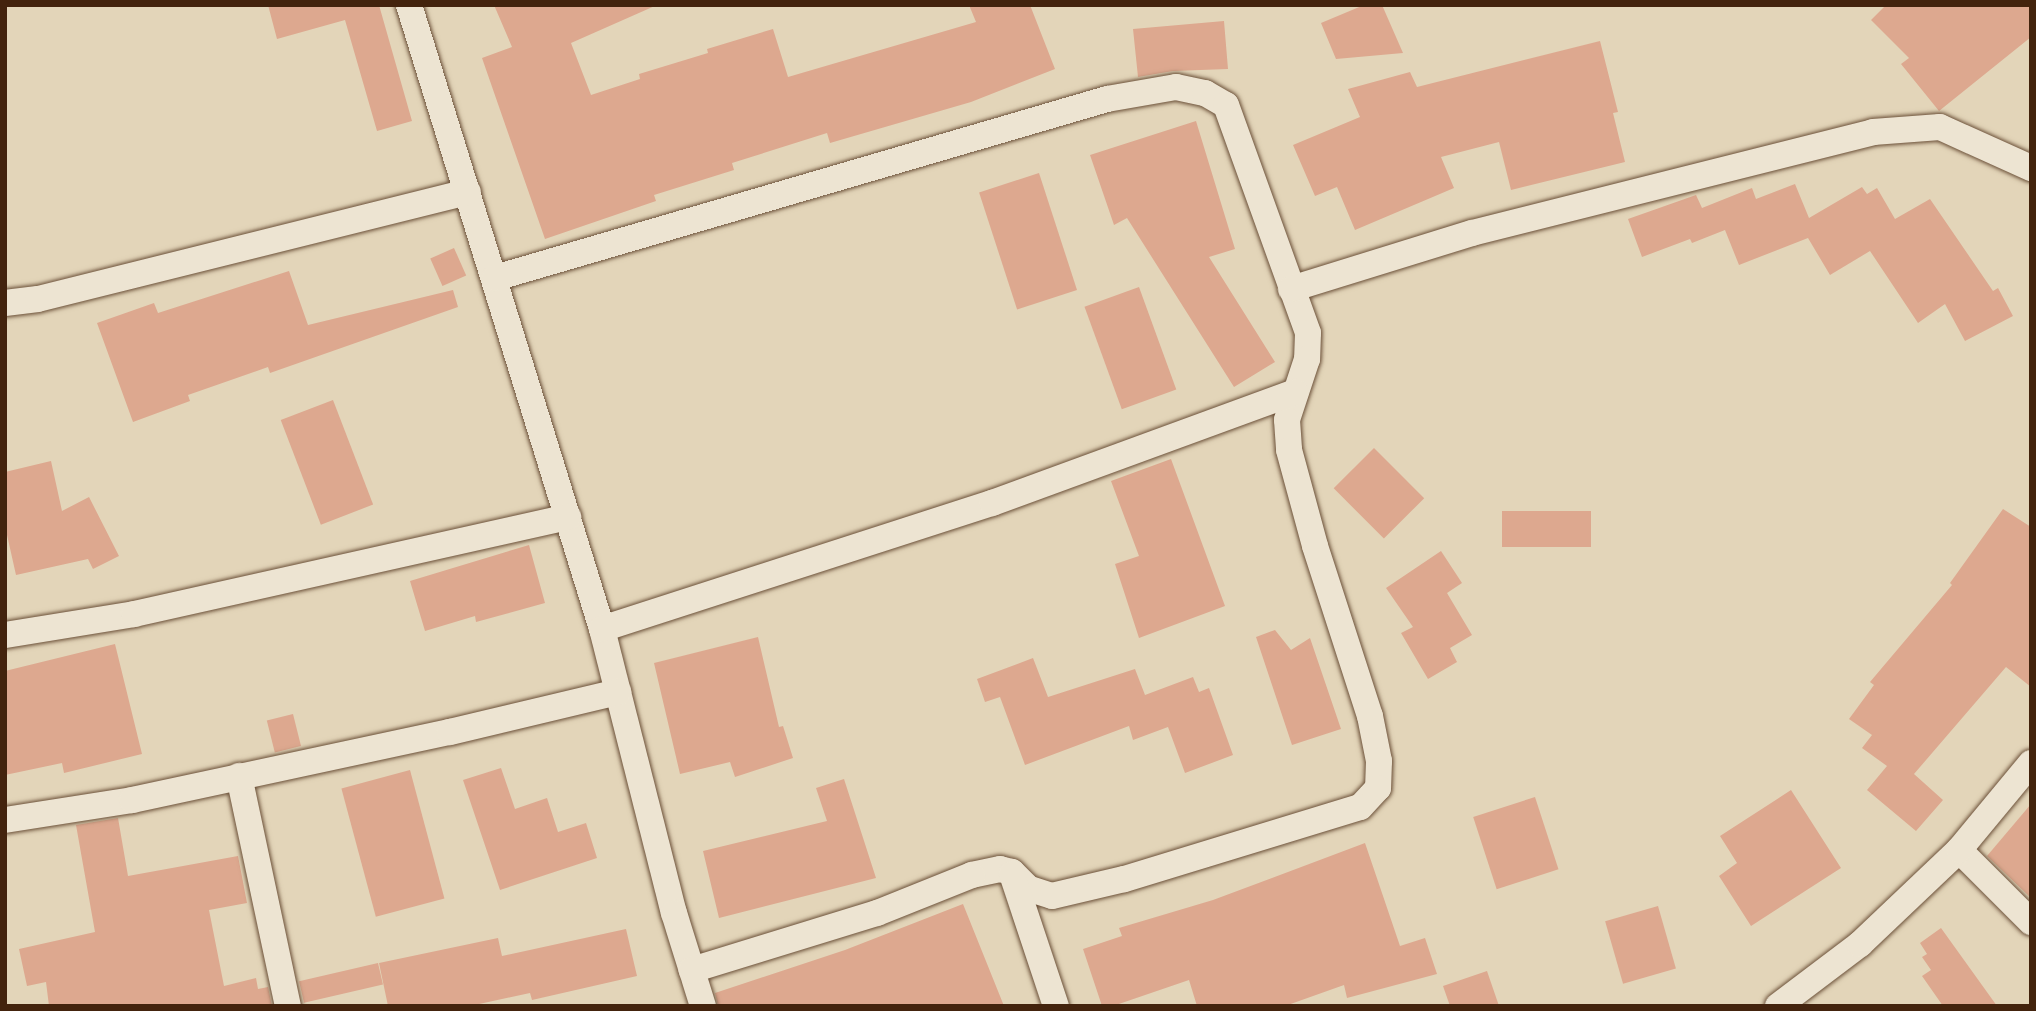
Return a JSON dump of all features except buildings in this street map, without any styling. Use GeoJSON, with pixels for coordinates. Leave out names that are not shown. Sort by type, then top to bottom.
{"type":"FeatureCollection","features":[{"type":"Feature","properties":{"kind":"street"},"geometry":{"type":"LineString","coordinates":[[409,5],[602,629],[674,913],[703,1006]]}},
{"type":"Feature","properties":{"kind":"street"},"geometry":{"type":"LineString","coordinates":[[495,278],[1107,99],[1176,87],[1205,93],[1226,105],[1308,333],[1307,359],[1287,420],[1289,450],[1315,546],[1370,716],[1379,761],[1378,788],[1360,807],[1124,879],[1052,896],[1028,888],[1012,872],[1000,869],[972,875],[877,913],[692,970]]}},
{"type":"Feature","properties":{"kind":"street"},"geometry":{"type":"LineString","coordinates":[[1291,289],[1472,233],[1873,132],[1940,127],[2031,168]]}},
{"type":"Feature","properties":{"kind":"street"},"geometry":{"type":"LineString","coordinates":[[5,303],[38,299],[468,192]]}},
{"type":"Feature","properties":{"kind":"street"},"geometry":{"type":"LineString","coordinates":[[602,629],[992,503],[1295,392]]}},
{"type":"Feature","properties":{"kind":"street"},"geometry":{"type":"LineString","coordinates":[[5,635],[148,612],[568,517]]}},
{"type":"Feature","properties":{"kind":"street"},"geometry":{"type":"LineString","coordinates":[[5,820],[132,800],[450,732],[618,692]]}},
{"type":"Feature","properties":{"kind":"street"},"geometry":{"type":"LineString","coordinates":[[1777,1006],[1860,944],[1959,850],[2031,763]]}},
{"type":"Feature","properties":{"kind":"street"},"geometry":{"type":"LineString","coordinates":[[239,776],[288,1006]]}},
{"type":"Feature","properties":{"kind":"street"},"geometry":{"type":"LineString","coordinates":[[1959,850],[2031,922]]}},
{"type":"Feature","properties":{"kind":"street"},"geometry":{"type":"LineString","coordinates":[[1012,872],[1056,1006]]}}]}
